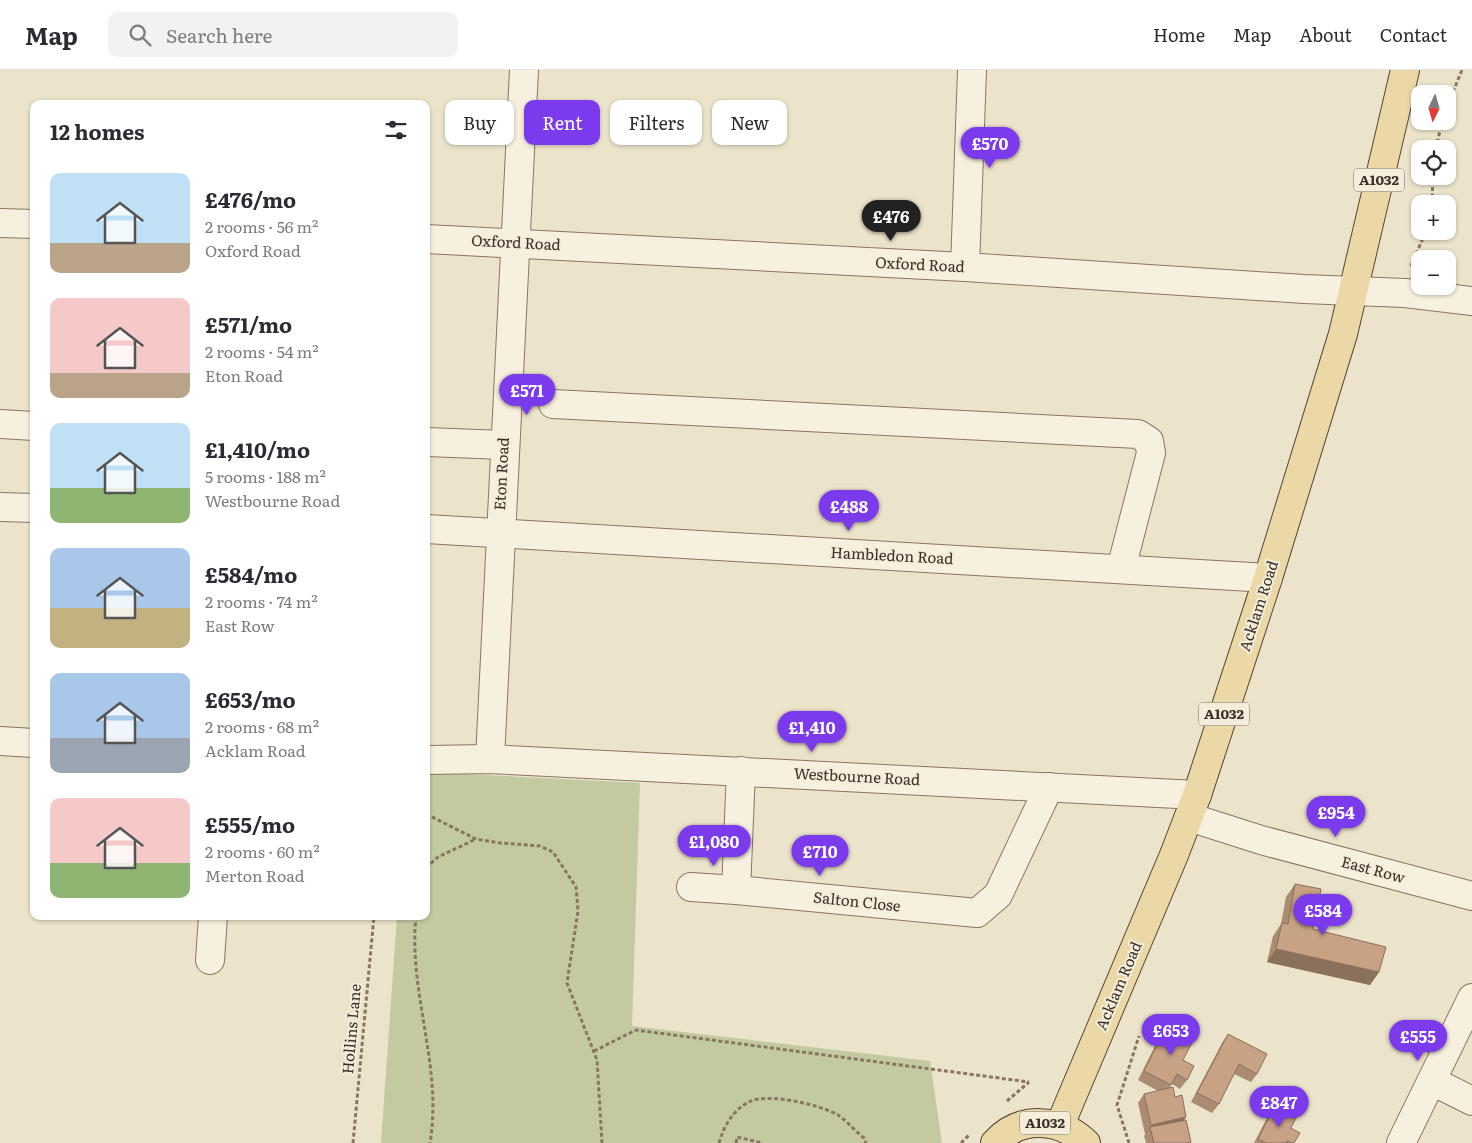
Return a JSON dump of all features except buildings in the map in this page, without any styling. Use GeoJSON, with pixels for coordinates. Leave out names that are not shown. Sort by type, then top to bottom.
{"type":"FeatureCollection","features":[{"type":"Feature","properties":{"kind":"main road","name":"Acklam Road"},"geometry":{"type":"LineString","coordinates":[[1060,1126],[1193,806],[1268,578],[1343,334],[1405,70]]}},
{"type":"Feature","properties":{"kind":"main road","name":"A1032"},"geometry":{"type":"LineString","coordinates":[[995,1143],[1001,1136],[1019,1126],[1040,1122],[1060,1126],[1076,1134],[1086,1143]]}},
{"type":"Feature","properties":{"kind":"street","name":"Eton Road"},"geometry":{"type":"LineString","coordinates":[[490,759],[499,533],[524,70]]}},
{"type":"Feature","properties":{"kind":"street"},"geometry":{"type":"LineString","coordinates":[[965,267],[972,70]]}},
{"type":"Feature","properties":{"kind":"street"},"geometry":{"type":"LineString","coordinates":[[0,223],[30,224]]}},
{"type":"Feature","properties":{"kind":"street","name":"Oxford Road"},"geometry":{"type":"LineString","coordinates":[[430,239],[514,242],[965,267],[1304,290],[1405,293],[1472,301]]}},
{"type":"Feature","properties":{"kind":"street"},"geometry":{"type":"LineString","coordinates":[[553,404],[1138,434],[1150,441],[1151,453],[1121,568]]}},
{"type":"Feature","properties":{"kind":"street"},"geometry":{"type":"LineString","coordinates":[[0,424],[30,426]]}},
{"type":"Feature","properties":{"kind":"street"},"geometry":{"type":"LineString","coordinates":[[430,442],[504,445]]}},
{"type":"Feature","properties":{"kind":"street"},"geometry":{"type":"LineString","coordinates":[[0,506],[30,508]]}},
{"type":"Feature","properties":{"kind":"street","name":"Hambledon Road"},"geometry":{"type":"LineString","coordinates":[[430,529],[1268,578]]}},
{"type":"Feature","properties":{"kind":"street"},"geometry":{"type":"LineString","coordinates":[[0,741],[30,742]]}},
{"type":"Feature","properties":{"kind":"street","name":"Westbourne Road"},"geometry":{"type":"LineString","coordinates":[[430,760],[490,759],[1049,787],[1193,806]]}},
{"type":"Feature","properties":{"kind":"street"},"geometry":{"type":"LineString","coordinates":[[736,890],[741,771]]}},
{"type":"Feature","properties":{"kind":"street","name":"Salton Close"},"geometry":{"type":"LineString","coordinates":[[690,888],[736,890],[977,913],[998,895],[1049,787]]}},
{"type":"Feature","properties":{"kind":"street","name":"East Row"},"geometry":{"type":"LineString","coordinates":[[1193,806],[1261,840],[1472,896]]}},
{"type":"Feature","properties":{"kind":"street"},"geometry":{"type":"LineString","coordinates":[[210,960],[213,920]]}},
{"type":"Feature","properties":{"kind":"street"},"geometry":{"type":"LineString","coordinates":[[1401,1143],[1472,998]]}},
{"type":"Feature","properties":{"kind":"street"},"geometry":{"type":"LineString","coordinates":[[1432,1081],[1472,1101]]}},
{"type":"Feature","properties":{"kind":"path"},"geometry":{"type":"LineString","coordinates":[[1456,85],[1462,70]]}},
{"type":"Feature","properties":{"kind":"path"},"geometry":{"type":"LineString","coordinates":[[430,816],[476,839],[540,846],[553,852],[576,887],[578,911],[567,983],[596,1060],[602,1143]]}},
{"type":"Feature","properties":{"kind":"path"},"geometry":{"type":"LineString","coordinates":[[430,864],[438,856],[476,839]]}},
{"type":"Feature","properties":{"kind":"path","name":"Hollins Lane"},"geometry":{"type":"LineString","coordinates":[[353,1143],[374,920]]}},
{"type":"Feature","properties":{"kind":"path"},"geometry":{"type":"LineString","coordinates":[[416,920],[415,970],[434,1089],[430,1143]]}},
{"type":"Feature","properties":{"kind":"path"},"geometry":{"type":"LineString","coordinates":[[594,1051],[636,1030],[1029,1082]]}},
{"type":"Feature","properties":{"kind":"path"},"geometry":{"type":"LineString","coordinates":[[1129,1143],[1117,1105],[1139,1036]]}},
{"type":"Feature","properties":{"kind":"path"},"geometry":{"type":"LineString","coordinates":[[720,1143],[724,1126],[736,1112],[752,1100],[779,1099],[810,1103],[838,1115],[864,1138],[866,1143]]}},
{"type":"Feature","properties":{"kind":"path"},"geometry":{"type":"LineString","coordinates":[[736,1143],[737,1138],[762,1143]]}},
{"type":"Feature","properties":{"kind":"green space"},"geometry":{"type":"Polygon","coordinates":[[[430,772],[640,783],[632,1026],[930,1061],[942,1143],[381,1143],[397,920],[430,920],[430,772]]]}}]}
